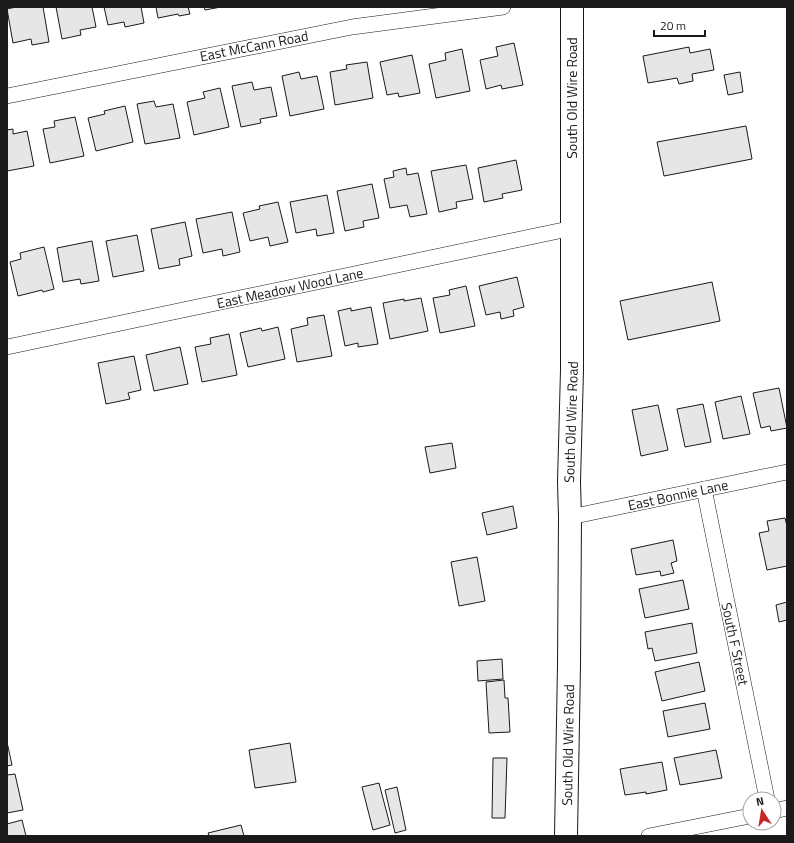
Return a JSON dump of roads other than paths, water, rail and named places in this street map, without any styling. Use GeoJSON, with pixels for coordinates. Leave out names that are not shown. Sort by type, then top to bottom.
{"type":"FeatureCollection","features":[{"type":"Feature","properties":{"kind":"street","name":"East McCann Road"},"geometry":{"type":"LineString","coordinates":[[7,96],[352,27],[503,7]]}},
{"type":"Feature","properties":{"kind":"street","name":"South Old Wire Road"},"geometry":{"type":"LineString","coordinates":[[566,836],[569,665],[569,482],[572,370],[572,7]]}},
{"type":"Feature","properties":{"kind":"street","name":"East Meadow Wood Lane"},"geometry":{"type":"LineString","coordinates":[[7,348],[572,228]]}},
{"type":"Feature","properties":{"kind":"street","name":"East Bonnie Lane"},"geometry":{"type":"LineString","coordinates":[[570,517],[787,472]]}},
{"type":"Feature","properties":{"kind":"street","name":"South F Street"},"geometry":{"type":"LineString","coordinates":[[704,489],[765,791]]}},
{"type":"Feature","properties":{"kind":"street"},"geometry":{"type":"LineString","coordinates":[[649,836],[742,818]]}}]}
